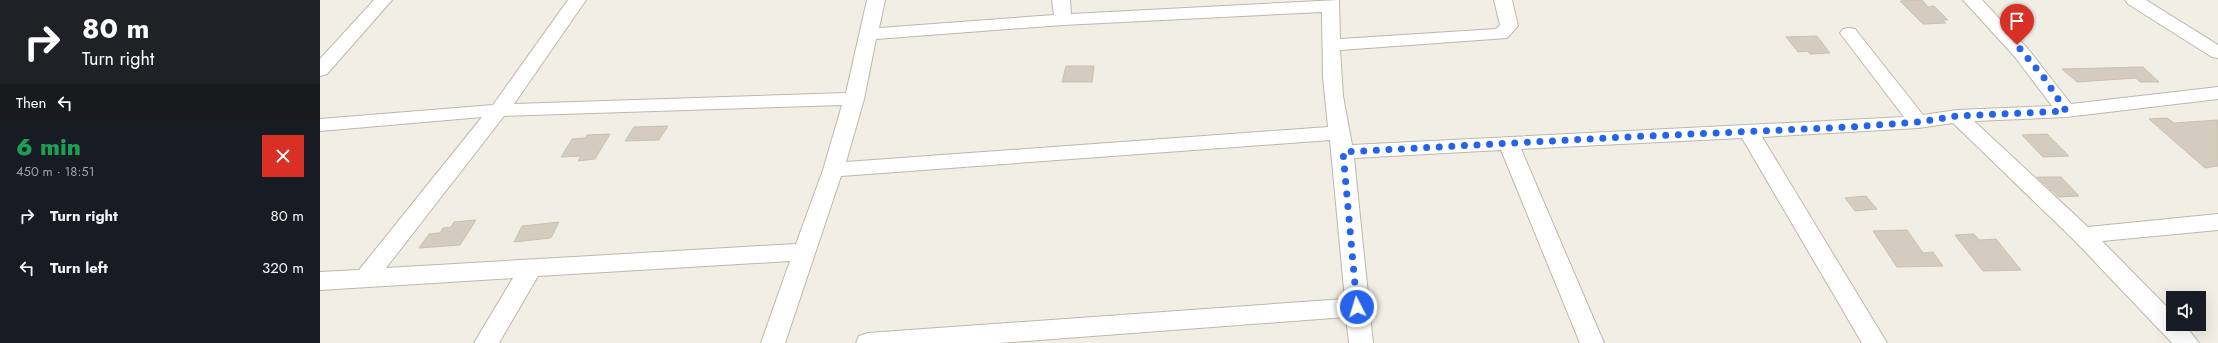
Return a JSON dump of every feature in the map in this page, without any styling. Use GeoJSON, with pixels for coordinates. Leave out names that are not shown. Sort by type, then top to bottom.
{"type":"FeatureCollection","features":[{"type":"Feature","properties":{"kind":"street"},"geometry":{"type":"LineString","coordinates":[[320,70],[383,0]]}},
{"type":"Feature","properties":{"kind":"street"},"geometry":{"type":"LineString","coordinates":[[366,278],[499,110],[577,0]]}},
{"type":"Feature","properties":{"kind":"street"},"geometry":{"type":"LineString","coordinates":[[773,343],[833,170],[854,99],[876,0]]}},
{"type":"Feature","properties":{"kind":"street"},"geometry":{"type":"LineString","coordinates":[[1061,0],[1063,20]]}},
{"type":"Feature","properties":{"kind":"street"},"geometry":{"type":"LineString","coordinates":[[1331,45],[1502,34],[1509,26],[1503,0]]}},
{"type":"Feature","properties":{"kind":"street"},"geometry":{"type":"LineString","coordinates":[[1972,0],[2017,45],[2045,79],[2066,111]]}},
{"type":"Feature","properties":{"kind":"street"},"geometry":{"type":"LineString","coordinates":[[2134,0],[2218,54]]}},
{"type":"Feature","properties":{"kind":"street"},"geometry":{"type":"LineString","coordinates":[[869,34],[1234,6],[1330,3],[1331,45],[1338,133],[1343,152],[1361,343]]}},
{"type":"Feature","properties":{"kind":"street"},"geometry":{"type":"LineString","coordinates":[[1849,33],[1918,122]]}},
{"type":"Feature","properties":{"kind":"street"},"geometry":{"type":"LineString","coordinates":[[1343,152],[1918,122],[1957,116],[2066,111],[2218,93]]}},
{"type":"Feature","properties":{"kind":"street"},"geometry":{"type":"LineString","coordinates":[[320,125],[499,110],[854,99]]}},
{"type":"Feature","properties":{"kind":"street"},"geometry":{"type":"LineString","coordinates":[[1957,116],[2083,234],[2187,343]]}},
{"type":"Feature","properties":{"kind":"street"},"geometry":{"type":"LineString","coordinates":[[1748,131],[1875,343]]}},
{"type":"Feature","properties":{"kind":"street"},"geometry":{"type":"LineString","coordinates":[[833,170],[1338,133]]}},
{"type":"Feature","properties":{"kind":"street"},"geometry":{"type":"LineString","coordinates":[[1508,143],[1592,343]]}},
{"type":"Feature","properties":{"kind":"street"},"geometry":{"type":"LineString","coordinates":[[2083,234],[2218,222]]}},
{"type":"Feature","properties":{"kind":"street"},"geometry":{"type":"LineString","coordinates":[[320,281],[530,270],[805,252]]}},
{"type":"Feature","properties":{"kind":"street"},"geometry":{"type":"LineString","coordinates":[[486,343],[530,270]]}},
{"type":"Feature","properties":{"kind":"street"},"geometry":{"type":"LineString","coordinates":[[868,343],[1008,338],[1357,307]]}},
{"type":"Feature","properties":{"kind":"building"},"geometry":{"type":"Polygon","coordinates":[[[1922,0],[1928,7],[1934,6],[1948,20],[1942,20],[1946,23],[1923,24],[1900,1],[1922,0]]]}},
{"type":"Feature","properties":{"kind":"building"},"geometry":{"type":"Polygon","coordinates":[[[1817,36],[1830,53],[1810,54],[1807,51],[1798,52],[1786,37],[1817,36]]]}},
{"type":"Feature","properties":{"kind":"building"},"geometry":{"type":"Polygon","coordinates":[[[1066,66],[1094,66],[1092,82],[1062,82],[1066,66]]]}},
{"type":"Feature","properties":{"kind":"building"},"geometry":{"type":"Polygon","coordinates":[[[2143,67],[2159,82],[2140,82],[2136,78],[2077,82],[2062,69],[2143,67]]]}},
{"type":"Feature","properties":{"kind":"building"},"geometry":{"type":"Polygon","coordinates":[[[2167,118],[2174,123],[2218,120],[2218,166],[2205,168],[2149,119],[2167,118]]]}},
{"type":"Feature","properties":{"kind":"building"},"geometry":{"type":"Polygon","coordinates":[[[668,126],[659,140],[625,141],[634,127],[668,126]]]}},
{"type":"Feature","properties":{"kind":"building"},"geometry":{"type":"Polygon","coordinates":[[[610,134],[595,159],[578,161],[581,156],[561,157],[572,139],[585,138],[587,135],[610,134]]]}},
{"type":"Feature","properties":{"kind":"building"},"geometry":{"type":"Polygon","coordinates":[[[2047,134],[2069,156],[2043,157],[2022,135],[2047,134]]]}},
{"type":"Feature","properties":{"kind":"building"},"geometry":{"type":"Polygon","coordinates":[[[2037,177],[2061,177],[2079,196],[2059,197],[2037,177]]]}},
{"type":"Feature","properties":{"kind":"building"},"geometry":{"type":"Polygon","coordinates":[[[1866,196],[1877,209],[1855,211],[1845,198],[1866,196]]]}},
{"type":"Feature","properties":{"kind":"building"},"geometry":{"type":"Polygon","coordinates":[[[476,220],[460,245],[419,248],[429,234],[440,233],[443,228],[451,227],[454,222],[476,220]]]}},
{"type":"Feature","properties":{"kind":"building"},"geometry":{"type":"Polygon","coordinates":[[[559,222],[551,238],[514,242],[522,226],[559,222]]]}},
{"type":"Feature","properties":{"kind":"building"},"geometry":{"type":"Polygon","coordinates":[[[1907,230],[1923,253],[1933,252],[1943,266],[1897,267],[1873,231],[1907,230]]]}},
{"type":"Feature","properties":{"kind":"building"},"geometry":{"type":"Polygon","coordinates":[[[1974,234],[1979,240],[1996,239],[2021,270],[1983,271],[1955,235],[1974,234]]]}},
{"type":"Feature","properties":{"kind":"route"},"geometry":{"type":"LineString","coordinates":[[1357,307],[1343,152],[1850,127],[1918,122],[1957,116],[2066,111],[2045,79],[2017,45]]}}]}
